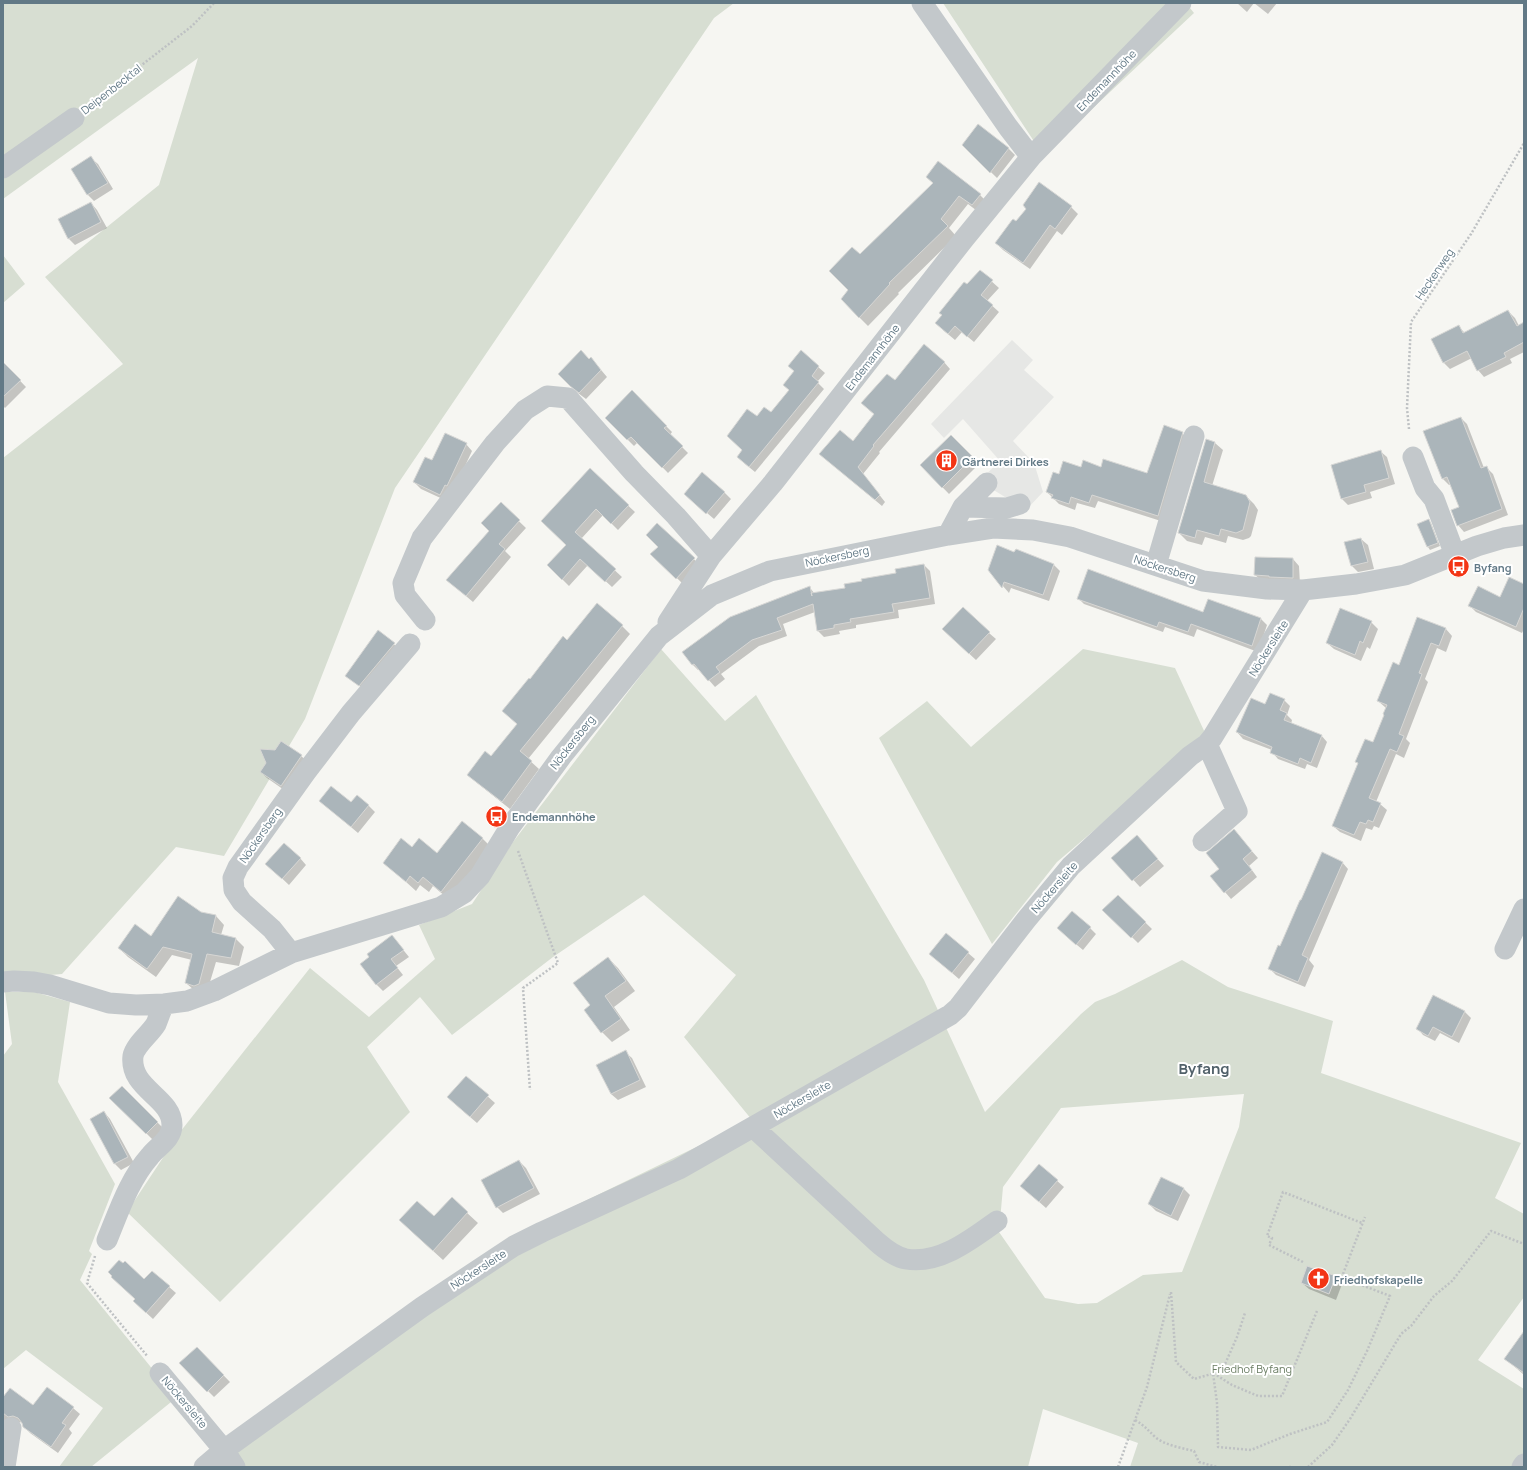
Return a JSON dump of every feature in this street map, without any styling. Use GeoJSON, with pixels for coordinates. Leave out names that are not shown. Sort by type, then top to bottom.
{"type":"FeatureCollection","features":[{"type":"Feature","properties":{"kind":"street"},"geometry":{"type":"LineString","coordinates":[[922,3],[1004,121],[1031,156]]}},
{"type":"Feature","properties":{"kind":"street","name":"Endemannhöhe"},"geometry":{"type":"LineString","coordinates":[[659,636],[711,556],[773,483],[1031,156],[1181,3]]}},
{"type":"Feature","properties":{"kind":"street","name":"Deipenbecktal"},"geometry":{"type":"LineString","coordinates":[[3,168],[74,118]]}},
{"type":"Feature","properties":{"kind":"street"},"geometry":{"type":"LineString","coordinates":[[425,620],[406,595],[403,583],[422,538],[495,443],[525,410],[547,396],[568,398],[634,473],[676,516],[711,556]]}},
{"type":"Feature","properties":{"kind":"street"},"geometry":{"type":"LineString","coordinates":[[1156,565],[1194,436]]}},
{"type":"Feature","properties":{"kind":"street"},"geometry":{"type":"LineString","coordinates":[[1412,457],[1425,488],[1434,499],[1455,556]]}},
{"type":"Feature","properties":{"kind":"street"},"geometry":{"type":"LineString","coordinates":[[948,535],[963,507],[987,483]]}},
{"type":"Feature","properties":{"kind":"street"},"geometry":{"type":"LineString","coordinates":[[963,507],[1007,508],[1020,504]]}},
{"type":"Feature","properties":{"kind":"street","name":"Nöckersberg"},"geometry":{"type":"LineString","coordinates":[[3,982],[14,980],[50,985],[108,1003],[136,1005],[187,1001],[214,991],[290,953],[442,907],[464,892],[480,876],[510,827],[561,757],[659,636],[712,594],[770,570],[948,535],[993,528],[1033,530],[1070,536],[1203,581],[1266,589],[1303,590],[1356,584],[1405,575],[1477,546],[1524,534]]}},
{"type":"Feature","properties":{"kind":"street","name":"Nöckersleite"},"geometry":{"type":"LineString","coordinates":[[204,1467],[230,1458],[422,1307],[503,1252],[542,1232],[679,1169],[950,1015],[958,1008],[1053,886],[1071,866],[1190,756],[1212,738],[1303,590]]}},
{"type":"Feature","properties":{"kind":"street","name":"Nöckersberg"},"geometry":{"type":"LineString","coordinates":[[290,953],[272,929],[242,902],[234,890],[233,878],[238,867],[306,772],[351,713],[410,644]]}},
{"type":"Feature","properties":{"kind":"street"},"geometry":{"type":"LineString","coordinates":[[1203,841],[1237,811],[1206,744]]}},
{"type":"Feature","properties":{"kind":"street"},"geometry":{"type":"LineString","coordinates":[[1505,949],[1524,909]]}},
{"type":"Feature","properties":{"kind":"street"},"geometry":{"type":"LineString","coordinates":[[107,1240],[131,1182],[149,1156],[169,1138],[172,1125],[169,1111],[139,1081],[134,1070],[133,1055],[155,1025],[164,1004]]}},
{"type":"Feature","properties":{"kind":"street"},"geometry":{"type":"LineString","coordinates":[[754,1127],[872,1238],[889,1252],[905,1259],[920,1260],[936,1256],[972,1238],[997,1221]]}},
{"type":"Feature","properties":{"kind":"street","name":"Nöckersleite"},"geometry":{"type":"LineString","coordinates":[[160,1372],[230,1458]]}},
{"type":"Feature","properties":{"kind":"street"},"geometry":{"type":"LineString","coordinates":[[5,1467],[12,1428]]}},
{"type":"Feature","properties":{"kind":"path","name":"Deipenbecktal"},"geometry":{"type":"LineString","coordinates":[[74,118],[192,26],[214,3]]}},
{"type":"Feature","properties":{"kind":"path","name":"Heckenweg"},"geometry":{"type":"LineString","coordinates":[[1409,429],[1407,408],[1411,322],[1471,234],[1524,143]]}},
{"type":"Feature","properties":{"kind":"path"},"geometry":{"type":"LineString","coordinates":[[510,827],[558,963],[523,988],[530,1090]]}},
{"type":"Feature","properties":{"kind":"path"},"geometry":{"type":"LineString","coordinates":[[1303,1262],[1270,1245],[1272,1238],[1267,1236],[1283,1192],[1362,1223]]}},
{"type":"Feature","properties":{"kind":"path"},"geometry":{"type":"LineString","coordinates":[[1343,1274],[1365,1217]]}},
{"type":"Feature","properties":{"kind":"path"},"geometry":{"type":"LineString","coordinates":[[1308,1467],[1332,1445],[1350,1419],[1401,1334],[1411,1326],[1434,1296],[1452,1281],[1491,1231],[1524,1244]]}},
{"type":"Feature","properties":{"kind":"path"},"geometry":{"type":"LineString","coordinates":[[107,1240],[102,1235],[87,1283],[160,1372]]}},
{"type":"Feature","properties":{"kind":"path"},"geometry":{"type":"LineString","coordinates":[[1213,1373],[1217,1404],[1218,1447],[1250,1450],[1326,1422],[1348,1390],[1367,1351],[1390,1296],[1346,1279]]}},
{"type":"Feature","properties":{"kind":"path"},"geometry":{"type":"LineString","coordinates":[[1118,1467],[1147,1387],[1171,1292],[1176,1362],[1194,1379],[1222,1371],[1237,1337],[1245,1313]]}},
{"type":"Feature","properties":{"kind":"path"},"geometry":{"type":"LineString","coordinates":[[1213,1373],[1232,1385],[1258,1396],[1282,1396],[1317,1310]]}},
{"type":"Feature","properties":{"kind":"path"},"geometry":{"type":"LineString","coordinates":[[1135,1420],[1145,1426],[1155,1437],[1168,1444],[1194,1451],[1199,1462],[1217,1467]]}},
{"type":"Feature","properties":{"kind":"shaded area","name":"Gärtnerei Dirkes"},"geometry":{"type":"Polygon","coordinates":[[[1012,340],[1033,360],[1024,370],[1054,397],[1013,441],[1034,463],[1043,492],[1026,510],[979,481],[1000,461],[963,419],[944,438],[931,424],[1012,340]]]}},
{"type":"Feature","properties":{"kind":"green space"},"geometry":{"type":"Polygon","coordinates":[[[3,3],[734,3],[714,18],[395,488],[305,719],[224,856],[176,847],[62,974],[3,979],[3,458],[123,364],[45,277],[159,185],[198,58],[3,199],[3,3]]]}},
{"type":"Feature","properties":{"kind":"green space"},"geometry":{"type":"Polygon","coordinates":[[[943,3],[1186,3],[1194,13],[1043,155],[943,3]]]}},
{"type":"Feature","properties":{"kind":"green space"},"geometry":{"type":"Polygon","coordinates":[[[3,255],[25,284],[3,303],[3,255]]]}},
{"type":"Feature","properties":{"kind":"green space","name":"Friedhof Byfang"},"geometry":{"type":"Polygon","coordinates":[[[661,649],[725,721],[756,695],[924,980],[985,1112],[1081,1014],[1095,1002],[1115,994],[1182,960],[1228,987],[1333,1021],[1321,1073],[1521,1143],[1495,1198],[1524,1214],[1524,1297],[1478,1360],[1524,1389],[1524,1467],[1130,1467],[1138,1443],[1043,1409],[1028,1467],[230,1467],[224,1457],[552,1217],[752,1120],[684,1037],[736,975],[644,895],[553,957],[452,1035],[420,997],[367,1047],[410,1112],[220,1302],[127,1212],[180,1132],[310,968],[369,1017],[435,959],[419,925],[472,904],[513,842],[661,649]],[[1244,1094],[1061,1108],[1003,1187],[999,1232],[1045,1298],[1078,1304],[1097,1303],[1143,1275],[1182,1272],[1239,1127],[1244,1094]]]}},
{"type":"Feature","properties":{"kind":"green space"},"geometry":{"type":"Polygon","coordinates":[[[1083,649],[1175,668],[1206,735],[1057,862],[992,944],[879,738],[927,701],[971,747],[1083,649]]]}},
{"type":"Feature","properties":{"kind":"green space"},"geometry":{"type":"Polygon","coordinates":[[[5,992],[34,992],[70,1002],[58,1082],[115,1184],[89,1251],[92,1254],[80,1280],[176,1398],[91,1467],[59,1467],[103,1408],[26,1350],[3,1369],[3,1056],[12,1044],[5,992]]]}},
{"type":"Feature","properties":{"kind":"building"},"geometry":{"type":"Polygon","coordinates":[[[978,124],[1009,148],[990,173],[962,145],[978,124]]]}},
{"type":"Feature","properties":{"kind":"building"},"geometry":{"type":"Polygon","coordinates":[[[91,156],[108,183],[87,195],[71,169],[91,156]]]}},
{"type":"Feature","properties":{"kind":"building"},"geometry":{"type":"Polygon","coordinates":[[[938,161],[981,194],[972,205],[959,196],[941,219],[948,226],[889,283],[890,284],[859,318],[841,299],[848,290],[829,271],[852,247],[860,254],[933,183],[926,177],[938,161]]]}},
{"type":"Feature","properties":{"kind":"building"},"geometry":{"type":"Polygon","coordinates":[[[1039,182],[1072,206],[1055,229],[1050,225],[1023,263],[995,243],[1012,220],[1013,219],[1016,221],[1026,209],[1023,205],[1039,182]]]}},
{"type":"Feature","properties":{"kind":"building"},"geometry":{"type":"Polygon","coordinates":[[[91,202],[101,222],[68,239],[58,219],[91,202]]]}},
{"type":"Feature","properties":{"kind":"building"},"geometry":{"type":"Polygon","coordinates":[[[980,270],[993,280],[981,295],[993,305],[967,337],[955,326],[948,334],[935,323],[942,315],[939,313],[964,282],[967,284],[980,270]]]}},
{"type":"Feature","properties":{"kind":"building"},"geometry":{"type":"Polygon","coordinates":[[[1508,310],[1517,326],[1524,322],[1524,342],[1504,353],[1506,357],[1477,371],[1467,351],[1443,363],[1431,339],[1459,325],[1463,333],[1508,310]]]}},
{"type":"Feature","properties":{"kind":"building"},"geometry":{"type":"Polygon","coordinates":[[[924,344],[945,362],[873,445],[874,446],[858,467],[880,495],[875,500],[819,454],[840,430],[853,441],[874,414],[861,403],[887,374],[895,380],[924,344]]]}},
{"type":"Feature","properties":{"kind":"building"},"geometry":{"type":"Polygon","coordinates":[[[581,350],[589,359],[591,357],[601,370],[579,393],[558,374],[581,350]]]}},
{"type":"Feature","properties":{"kind":"building"},"geometry":{"type":"Polygon","coordinates":[[[801,350],[819,366],[812,376],[819,382],[749,467],[737,457],[742,450],[727,436],[747,409],[757,416],[764,407],[771,412],[789,390],[783,385],[794,371],[788,366],[801,350]]]}},
{"type":"Feature","properties":{"kind":"building"},"geometry":{"type":"Polygon","coordinates":[[[3,362],[21,380],[3,397],[3,362]]]}},
{"type":"Feature","properties":{"kind":"building"},"geometry":{"type":"Polygon","coordinates":[[[632,390],[667,426],[664,428],[683,446],[662,468],[631,437],[627,440],[605,418],[632,390]]]}},
{"type":"Feature","properties":{"kind":"building"},"geometry":{"type":"Polygon","coordinates":[[[1461,417],[1481,468],[1487,466],[1502,509],[1457,526],[1451,510],[1459,507],[1447,477],[1442,479],[1423,431],[1461,417]]]}},
{"type":"Feature","properties":{"kind":"building"},"geometry":{"type":"Polygon","coordinates":[[[1164,425],[1183,432],[1158,516],[1092,495],[1089,503],[1071,497],[1069,504],[1051,498],[1053,495],[1046,492],[1053,472],[1059,474],[1063,461],[1081,467],[1083,460],[1101,467],[1103,459],[1147,473],[1164,425]]]}},
{"type":"Feature","properties":{"kind":"building"},"geometry":{"type":"Polygon","coordinates":[[[445,433],[467,443],[447,486],[445,485],[440,495],[413,482],[425,457],[432,460],[445,433]]]}},
{"type":"Feature","properties":{"kind":"building","name":"Gärtnerei Dirkes"},"geometry":{"type":"Polygon","coordinates":[[[951,435],[973,457],[942,488],[920,465],[951,435]]]}},
{"type":"Feature","properties":{"kind":"building"},"geometry":{"type":"Polygon","coordinates":[[[1206,439],[1215,442],[1204,482],[1246,495],[1250,502],[1243,530],[1236,533],[1221,529],[1219,536],[1197,530],[1195,538],[1178,533],[1206,439]]]}},
{"type":"Feature","properties":{"kind":"building"},"geometry":{"type":"Polygon","coordinates":[[[1381,450],[1389,478],[1364,485],[1366,492],[1341,499],[1331,465],[1381,450]]]}},
{"type":"Feature","properties":{"kind":"building"},"geometry":{"type":"Polygon","coordinates":[[[590,468],[629,505],[611,524],[596,509],[575,532],[616,569],[605,582],[580,559],[562,580],[547,565],[566,545],[541,521],[590,468]]]}},
{"type":"Feature","properties":{"kind":"building"},"geometry":{"type":"Polygon","coordinates":[[[702,472],[725,492],[706,514],[684,494],[702,472]]]}},
{"type":"Feature","properties":{"kind":"building"},"geometry":{"type":"Polygon","coordinates":[[[501,502],[520,520],[499,544],[505,549],[466,596],[446,580],[489,531],[481,523],[501,502]]]}},
{"type":"Feature","properties":{"kind":"building"},"geometry":{"type":"Polygon","coordinates":[[[1429,519],[1438,543],[1427,547],[1417,524],[1429,519]]]}},
{"type":"Feature","properties":{"kind":"building"},"geometry":{"type":"Polygon","coordinates":[[[657,523],[695,558],[676,579],[650,554],[658,547],[646,535],[657,523]]]}},
{"type":"Feature","properties":{"kind":"building"},"geometry":{"type":"Polygon","coordinates":[[[1361,538],[1368,562],[1351,566],[1344,542],[1361,538]]]}},
{"type":"Feature","properties":{"kind":"building"},"geometry":{"type":"Polygon","coordinates":[[[997,545],[1014,552],[1016,549],[1054,564],[1043,595],[1004,582],[1002,588],[988,570],[997,545]]]}},
{"type":"Feature","properties":{"kind":"building"},"geometry":{"type":"Polygon","coordinates":[[[1255,557],[1293,558],[1293,578],[1254,575],[1255,557]]]}},
{"type":"Feature","properties":{"kind":"building"},"geometry":{"type":"Polygon","coordinates":[[[924,564],[930,598],[892,604],[894,612],[850,619],[851,622],[834,625],[834,628],[817,631],[813,604],[777,618],[782,630],[752,640],[716,667],[720,672],[708,681],[694,664],[692,665],[682,652],[730,617],[810,586],[811,593],[845,588],[844,584],[862,581],[861,579],[896,573],[895,569],[924,564]]]}},
{"type":"Feature","properties":{"kind":"building"},"geometry":{"type":"Polygon","coordinates":[[[1088,569],[1203,612],[1208,599],[1261,618],[1252,646],[1191,624],[1188,632],[1159,622],[1157,627],[1077,599],[1088,569]]]}},
{"type":"Feature","properties":{"kind":"building"},"geometry":{"type":"Polygon","coordinates":[[[1509,577],[1524,584],[1524,608],[1516,627],[1468,606],[1478,586],[1500,597],[1509,577]]]}},
{"type":"Feature","properties":{"kind":"building"},"geometry":{"type":"Polygon","coordinates":[[[597,603],[623,625],[520,751],[532,761],[502,802],[467,775],[485,751],[491,756],[517,724],[502,711],[529,678],[530,679],[563,636],[567,640],[597,603]]]}},
{"type":"Feature","properties":{"kind":"building"},"geometry":{"type":"Polygon","coordinates":[[[963,607],[990,632],[969,654],[942,629],[963,607]]]}},
{"type":"Feature","properties":{"kind":"building"},"geometry":{"type":"Polygon","coordinates":[[[1340,608],[1372,621],[1363,643],[1360,641],[1355,655],[1326,643],[1340,608]]]}},
{"type":"Feature","properties":{"kind":"building"},"geometry":{"type":"Polygon","coordinates":[[[1417,617],[1446,628],[1439,646],[1431,643],[1419,673],[1422,674],[1399,734],[1404,736],[1397,752],[1390,749],[1369,798],[1381,803],[1373,822],[1368,820],[1366,824],[1360,822],[1354,835],[1332,826],[1358,763],[1355,762],[1365,739],[1373,742],[1384,715],[1383,714],[1387,705],[1377,701],[1393,662],[1399,665],[1417,617]]]}},
{"type":"Feature","properties":{"kind":"building"},"geometry":{"type":"Polygon","coordinates":[[[378,630],[395,643],[359,686],[345,676],[378,630]]]}},
{"type":"Feature","properties":{"kind":"building"},"geometry":{"type":"Polygon","coordinates":[[[1270,693],[1285,699],[1280,710],[1287,713],[1284,720],[1322,735],[1311,763],[1300,758],[1298,764],[1270,753],[1272,747],[1236,732],[1251,698],[1265,704],[1270,693]]]}},
{"type":"Feature","properties":{"kind":"building"},"geometry":{"type":"Polygon","coordinates":[[[281,741],[302,755],[281,786],[260,772],[266,763],[260,749],[275,750],[281,741]]]}},
{"type":"Feature","properties":{"kind":"building"},"geometry":{"type":"Polygon","coordinates":[[[331,786],[351,802],[357,795],[369,805],[351,827],[319,801],[331,786]]]}},
{"type":"Feature","properties":{"kind":"building"},"geometry":{"type":"Polygon","coordinates":[[[462,821],[483,838],[441,892],[423,877],[418,883],[410,876],[406,882],[383,863],[401,838],[412,847],[419,838],[437,853],[462,821]]]}},
{"type":"Feature","properties":{"kind":"building"},"geometry":{"type":"Polygon","coordinates":[[[1234,829],[1252,851],[1243,859],[1252,870],[1224,893],[1210,876],[1219,869],[1206,853],[1234,829]]]}},
{"type":"Feature","properties":{"kind":"building"},"geometry":{"type":"Polygon","coordinates":[[[1137,835],[1158,859],[1132,881],[1111,858],[1137,835]]]}},
{"type":"Feature","properties":{"kind":"building"},"geometry":{"type":"Polygon","coordinates":[[[284,843],[301,858],[282,879],[265,864],[284,843]]]}},
{"type":"Feature","properties":{"kind":"building"},"geometry":{"type":"Polygon","coordinates":[[[1322,852],[1343,862],[1302,955],[1308,958],[1298,982],[1268,969],[1278,945],[1280,946],[1322,852]]]}},
{"type":"Feature","properties":{"kind":"building"},"geometry":{"type":"Polygon","coordinates":[[[1118,895],[1146,922],[1131,938],[1102,910],[1118,895]]]}},
{"type":"Feature","properties":{"kind":"building"},"geometry":{"type":"Polygon","coordinates":[[[178,896],[201,912],[216,915],[212,932],[236,938],[231,958],[207,954],[199,984],[194,986],[185,983],[192,954],[163,947],[147,969],[118,948],[135,924],[151,936],[178,896]]]}},
{"type":"Feature","properties":{"kind":"building"},"geometry":{"type":"Polygon","coordinates":[[[1072,911],[1091,927],[1076,945],[1057,928],[1072,911]]]}},
{"type":"Feature","properties":{"kind":"building"},"geometry":{"type":"Polygon","coordinates":[[[946,933],[969,952],[952,973],[929,954],[946,933]]]}},
{"type":"Feature","properties":{"kind":"building"},"geometry":{"type":"Polygon","coordinates":[[[392,935],[404,950],[391,959],[398,968],[376,985],[360,964],[369,957],[367,954],[392,935]]]}},
{"type":"Feature","properties":{"kind":"building"},"geometry":{"type":"Polygon","coordinates":[[[608,957],[626,981],[605,996],[621,1019],[601,1033],[584,1010],[590,1005],[573,983],[608,957]]]}},
{"type":"Feature","properties":{"kind":"building"},"geometry":{"type":"Polygon","coordinates":[[[1433,995],[1465,1011],[1452,1037],[1433,1027],[1428,1036],[1416,1029],[1433,995]]]}},
{"type":"Feature","properties":{"kind":"building"},"geometry":{"type":"Polygon","coordinates":[[[626,1050],[640,1080],[611,1094],[596,1065],[626,1050]]]}},
{"type":"Feature","properties":{"kind":"building"},"geometry":{"type":"Polygon","coordinates":[[[466,1076],[489,1095],[470,1117],[447,1097],[466,1076]]]}},
{"type":"Feature","properties":{"kind":"building"},"geometry":{"type":"Polygon","coordinates":[[[122,1086],[158,1122],[146,1134],[109,1098],[122,1086]]]}},
{"type":"Feature","properties":{"kind":"building"},"geometry":{"type":"Polygon","coordinates":[[[104,1111],[128,1157],[114,1164],[90,1119],[104,1111]]]}},
{"type":"Feature","properties":{"kind":"building"},"geometry":{"type":"Polygon","coordinates":[[[519,1160],[534,1188],[496,1208],[481,1180],[519,1160]]]}},
{"type":"Feature","properties":{"kind":"building"},"geometry":{"type":"Polygon","coordinates":[[[1039,1164],[1058,1180],[1039,1202],[1020,1186],[1039,1164]]]}},
{"type":"Feature","properties":{"kind":"building"},"geometry":{"type":"Polygon","coordinates":[[[1161,1177],[1184,1188],[1171,1216],[1148,1204],[1161,1177]]]}},
{"type":"Feature","properties":{"kind":"building"},"geometry":{"type":"Polygon","coordinates":[[[452,1197],[468,1212],[433,1251],[399,1220],[417,1201],[434,1216],[452,1197]]]}},
{"type":"Feature","properties":{"kind":"building"},"geometry":{"type":"Polygon","coordinates":[[[119,1260],[123,1263],[125,1261],[144,1279],[152,1271],[170,1286],[146,1313],[133,1301],[135,1299],[111,1277],[112,1276],[108,1272],[119,1260]]]}},
{"type":"Feature","properties":{"kind":"building","name":"Friedhofskapelle"},"geometry":{"type":"Polygon","coordinates":[[[1307,1266],[1336,1276],[1329,1294],[1301,1283],[1307,1266]]]}},
{"type":"Feature","properties":{"kind":"building"},"geometry":{"type":"Polygon","coordinates":[[[1524,1331],[1524,1373],[1504,1359],[1524,1331]]]}},
{"type":"Feature","properties":{"kind":"building"},"geometry":{"type":"Polygon","coordinates":[[[197,1347],[224,1375],[207,1392],[179,1363],[197,1347]]]}},
{"type":"Feature","properties":{"kind":"building"},"geometry":{"type":"Polygon","coordinates":[[[47,1387],[74,1407],[62,1423],[66,1425],[51,1447],[23,1427],[18,1418],[13,1416],[8,1417],[3,1413],[3,1397],[10,1388],[33,1405],[47,1387]]]}},
{"type":"Feature","properties":{"kind":"place","name":"Gärtnerei Dirkes"},"geometry":{"type":"Point","coordinates":[947,461]}},
{"type":"Feature","properties":{"kind":"place","name":"Byfang"},"geometry":{"type":"Point","coordinates":[1458,567]}},
{"type":"Feature","properties":{"kind":"place","name":"Endemannhöhe"},"geometry":{"type":"Point","coordinates":[497,816]}},
{"type":"Feature","properties":{"kind":"place","name":"Friedhofskapelle"},"geometry":{"type":"Point","coordinates":[1319,1279]}},
{"type":"Feature","properties":{"kind":"district","name":"Byfang"},"geometry":{"type":"Point","coordinates":[1204,1068]}}]}
